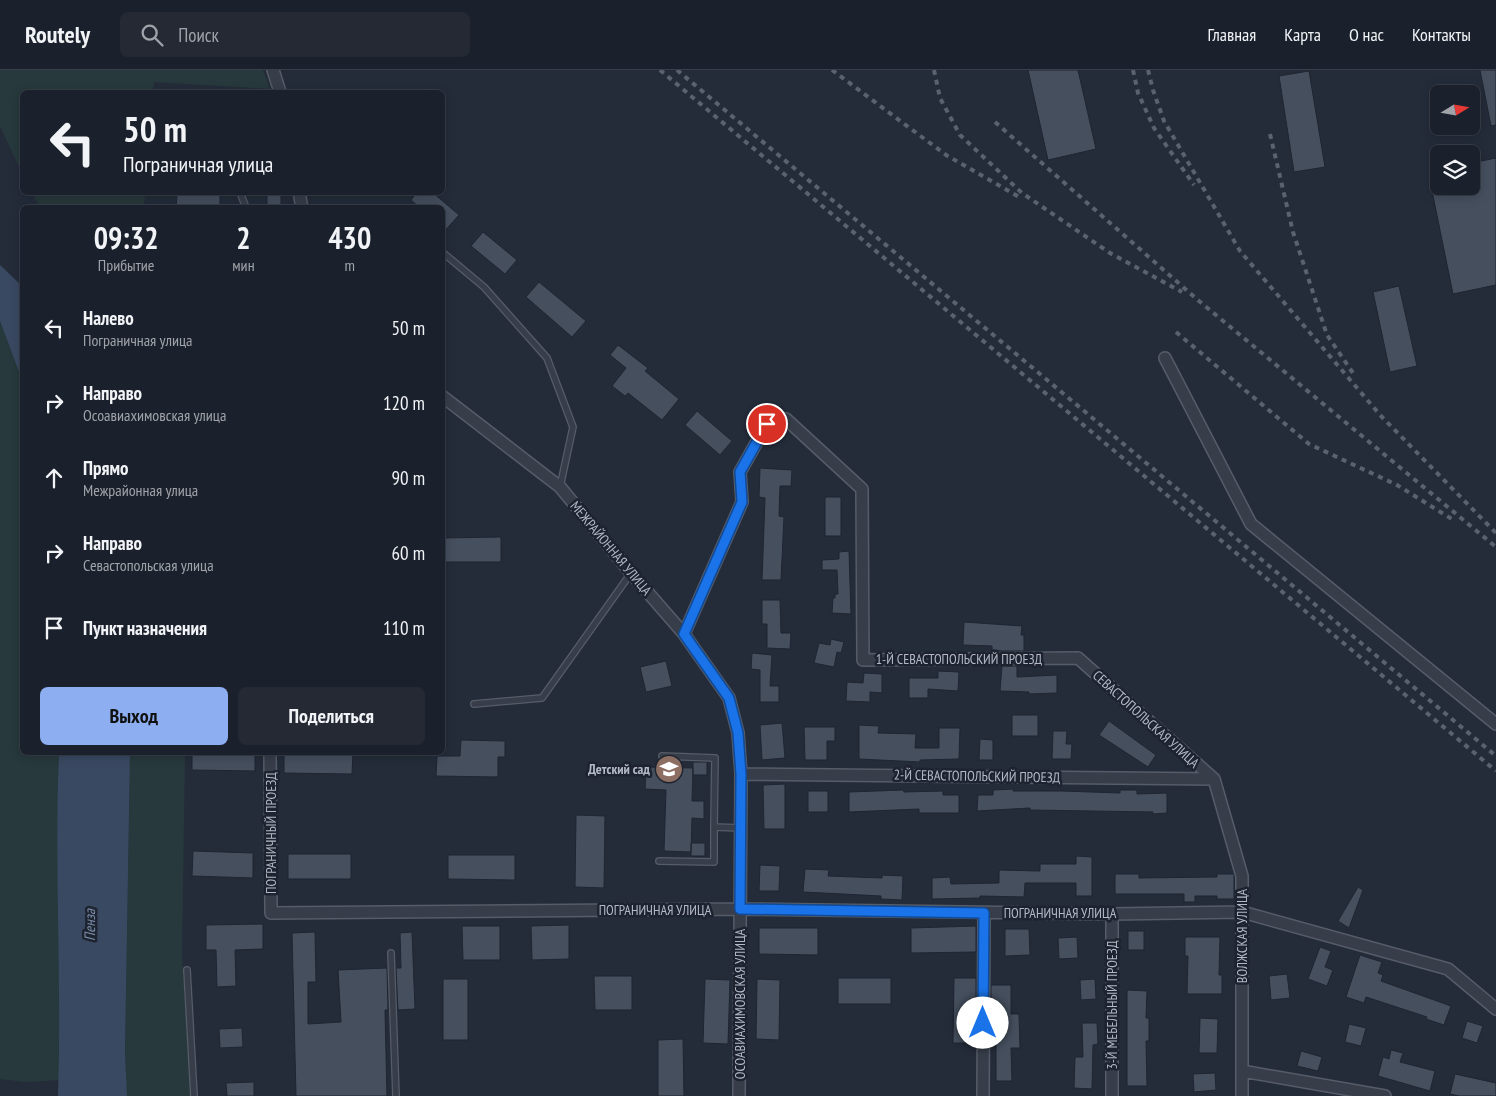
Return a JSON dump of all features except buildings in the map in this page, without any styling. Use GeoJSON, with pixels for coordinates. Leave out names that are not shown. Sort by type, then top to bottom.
{"type":"FeatureCollection","features":[{"type":"Feature","properties":{"kind":"street"},"geometry":{"type":"LineString","coordinates":[[273,70],[279,90]]}},
{"type":"Feature","properties":{"kind":"street"},"geometry":{"type":"LineString","coordinates":[[1165,358],[1251,524],[1496,724]]}},
{"type":"Feature","properties":{"kind":"street","name":"МЕЖРАЙОННАЯ УЛИЦА"},"geometry":{"type":"LineString","coordinates":[[445,398],[560,486],[684,634],[729,698],[738,733]]}},
{"type":"Feature","properties":{"kind":"street","name":"1-Й СЕВАСТОПОЛЬСКИЙ ПРОЕЗД"},"geometry":{"type":"LineString","coordinates":[[684,634],[742,502],[740,472],[767,424],[786,419],[862,489],[862,660],[1078,658]]}},
{"type":"Feature","properties":{"kind":"street","name":"СЕВАСТОПОЛЬСКАЯ УЛИЦА"},"geometry":{"type":"LineString","coordinates":[[1078,658],[1214,779]]}},
{"type":"Feature","properties":{"kind":"street","name":"ОСОАВИАХИМОВСКАЯ УЛИЦА"},"geometry":{"type":"LineString","coordinates":[[738,733],[741,774],[739,1096]]}},
{"type":"Feature","properties":{"kind":"street","name":"ПОГРАНИЧНЫЙ ПРОЕЗД"},"geometry":{"type":"LineString","coordinates":[[270,755],[271,913]]}},
{"type":"Feature","properties":{"kind":"street","name":"2-Й СЕВАСТОПОЛЬСКИЙ ПРОЕЗД"},"geometry":{"type":"LineString","coordinates":[[741,774],[1214,779]]}},
{"type":"Feature","properties":{"kind":"street","name":"ВОЛЖСКАЯ УЛИЦА"},"geometry":{"type":"LineString","coordinates":[[1214,779],[1242,876],[1242,1096]]}},
{"type":"Feature","properties":{"kind":"street","name":"ПОГРАНИЧНАЯ УЛИЦА"},"geometry":{"type":"LineString","coordinates":[[271,913],[740,909],[1112,914],[1242,912],[1448,969],[1496,1009]]}},
{"type":"Feature","properties":{"kind":"street"},"geometry":{"type":"LineString","coordinates":[[982,1096],[984,913]]}},
{"type":"Feature","properties":{"kind":"street","name":"3-Й МЕБЕЛЬНЫЙ ПРОЕЗД"},"geometry":{"type":"LineString","coordinates":[[1112,914],[1112,1096]]}},
{"type":"Feature","properties":{"kind":"street"},"geometry":{"type":"LineString","coordinates":[[1242,1072],[1385,1096]]}},
{"type":"Feature","properties":{"kind":"lane"},"geometry":{"type":"LineString","coordinates":[[445,254],[484,287],[547,358],[574,427],[560,486]]}},
{"type":"Feature","properties":{"kind":"lane"},"geometry":{"type":"LineString","coordinates":[[474,704],[542,698],[631,573]]}},
{"type":"Feature","properties":{"kind":"lane"},"geometry":{"type":"LineString","coordinates":[[659,861],[714,862],[715,758],[662,756]]}},
{"type":"Feature","properties":{"kind":"lane"},"geometry":{"type":"LineString","coordinates":[[714,827],[741,828]]}},
{"type":"Feature","properties":{"kind":"lane"},"geometry":{"type":"LineString","coordinates":[[391,952],[396,1096]]}},
{"type":"Feature","properties":{"kind":"lane"},"geometry":{"type":"LineString","coordinates":[[188,970],[194,1096]]}},
{"type":"Feature","properties":{"kind":"shaded area"},"geometry":{"type":"Polygon","coordinates":[[[0,70],[263,70],[270,89],[154,82],[153,90],[20,90],[20,169],[0,126],[0,70]]]}},
{"type":"Feature","properties":{"kind":"shaded area"},"geometry":{"type":"Polygon","coordinates":[[[33,195],[145,195],[144,205],[39,205],[33,195]]]}},
{"type":"Feature","properties":{"kind":"shaded area"},"geometry":{"type":"Polygon","coordinates":[[[0,321],[20,375],[20,755],[59,755],[59,1080],[26,1082],[0,1079],[0,321]]]}},
{"type":"Feature","properties":{"kind":"shaded area"},"geometry":{"type":"Polygon","coordinates":[[[130,755],[185,755],[182,955],[191,1096],[127,1096],[125,1052],[130,755]]]}},
{"type":"Feature","properties":{"kind":"water"},"geometry":{"type":"Polygon","coordinates":[[[0,265],[20,284],[20,375],[0,321],[0,265]]]}},
{"type":"Feature","properties":{"kind":"water","name":"Пенза"},"geometry":{"type":"Polygon","coordinates":[[[59,755],[130,755],[125,1052],[127,1096],[58,1096],[59,755]]]}},
{"type":"Feature","properties":{"kind":"railway"},"geometry":{"type":"LineString","coordinates":[[660,70],[1496,771]]}},
{"type":"Feature","properties":{"kind":"railway"},"geometry":{"type":"LineString","coordinates":[[677,70],[1496,756]]}},
{"type":"Feature","properties":{"kind":"railway"},"geometry":{"type":"LineString","coordinates":[[832,70],[946,155],[1021,198]]}},
{"type":"Feature","properties":{"kind":"railway"},"geometry":{"type":"LineString","coordinates":[[934,70],[940,98],[960,135],[1022,193],[1110,253],[1182,292]]}},
{"type":"Feature","properties":{"kind":"railway"},"geometry":{"type":"LineString","coordinates":[[1133,70],[1138,93],[1154,128],[1194,185]]}},
{"type":"Feature","properties":{"kind":"railway"},"geometry":{"type":"LineString","coordinates":[[1148,70],[1164,121],[1240,251],[1381,416],[1496,533]]}},
{"type":"Feature","properties":{"kind":"railway"},"geometry":{"type":"LineString","coordinates":[[995,122],[1199,301],[1496,547]]}},
{"type":"Feature","properties":{"kind":"railway"},"geometry":{"type":"LineString","coordinates":[[1270,134],[1293,232],[1327,335],[1355,376]]}},
{"type":"Feature","properties":{"kind":"railway"},"geometry":{"type":"LineString","coordinates":[[1176,332],[1309,444],[1397,485],[1455,521]]}},
{"type":"Feature","properties":{"kind":"place","name":"Детский сад"},"geometry":{"type":"Point","coordinates":[669,769]}},
{"type":"Feature","properties":{"kind":"route"},"geometry":{"type":"LineString","coordinates":[[767,424],[740,472],[742,502],[684,634],[729,698],[738,733],[741,774],[740,909],[984,913],[983,1023]]}}]}
